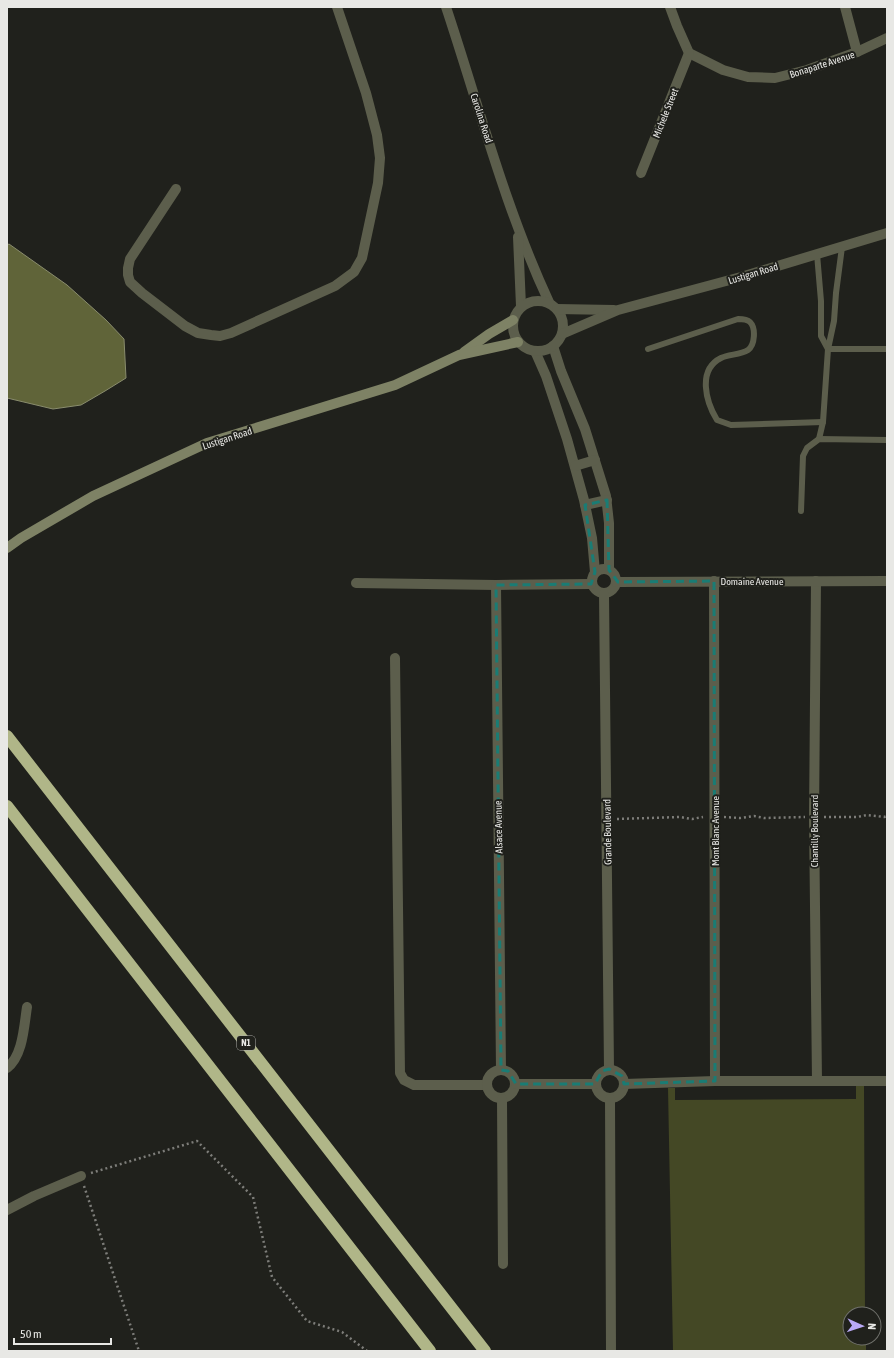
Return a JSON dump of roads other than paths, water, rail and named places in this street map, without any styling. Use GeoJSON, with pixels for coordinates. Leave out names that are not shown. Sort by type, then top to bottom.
{"type":"FeatureCollection","features":[{"type":"Feature","properties":{"kind":"highway","name":"N1"},"geometry":{"type":"LineString","coordinates":[[7,736],[485,1351]]}},
{"type":"Feature","properties":{"kind":"highway"},"geometry":{"type":"LineString","coordinates":[[7,806],[430,1351]]}},
{"type":"Feature","properties":{"kind":"main road","name":"Lustigan Road"},"geometry":{"type":"LineString","coordinates":[[7,548],[20,538],[93,496],[206,443],[395,385],[459,355],[489,334],[513,320]]}},
{"type":"Feature","properties":{"kind":"main road","name":"Lustigan Road"},"geometry":{"type":"LineString","coordinates":[[459,355],[518,342]]}},
{"type":"Feature","properties":{"kind":"street"},"geometry":{"type":"LineString","coordinates":[[176,189],[130,260],[128,274],[130,282],[137,289],[185,326],[198,332],[220,336],[231,333],[335,286],[354,272],[362,258],[378,183],[380,158],[377,135],[366,94],[337,7]]}},
{"type":"Feature","properties":{"kind":"street","name":"Carolina Road"},"geometry":{"type":"LineString","coordinates":[[446,7],[518,229],[534,271],[553,305]]}},
{"type":"Feature","properties":{"kind":"street"},"geometry":{"type":"LineString","coordinates":[[670,7],[676,26],[689,53]]}},
{"type":"Feature","properties":{"kind":"street"},"geometry":{"type":"LineString","coordinates":[[845,7],[857,52]]}},
{"type":"Feature","properties":{"kind":"street","name":"Bonaparte Avenue"},"geometry":{"type":"LineString","coordinates":[[689,53],[723,70],[748,77],[775,78],[807,70],[857,52],[887,38]]}},
{"type":"Feature","properties":{"kind":"street","name":"Michele Street"},"geometry":{"type":"LineString","coordinates":[[641,173],[689,53]]}},
{"type":"Feature","properties":{"kind":"street","name":"Carolina Road"},"geometry":{"type":"LineString","coordinates":[[518,229],[520,306]]}},
{"type":"Feature","properties":{"kind":"street","name":"Lustigan Road"},"geometry":{"type":"LineString","coordinates":[[562,334],[618,310],[741,277],[887,233]]}},
{"type":"Feature","properties":{"kind":"street"},"geometry":{"type":"LineString","coordinates":[[534,300],[542,300],[553,305],[563,321],[562,334],[553,346],[547,349],[535,351],[525,348],[518,342],[514,336],[512,328],[513,320],[520,306],[534,300]]}},
{"type":"Feature","properties":{"kind":"street","name":"Lustigan Road"},"geometry":{"type":"LineString","coordinates":[[553,305],[618,310]]}},
{"type":"Feature","properties":{"kind":"street"},"geometry":{"type":"LineString","coordinates":[[553,346],[585,429],[606,500],[609,523],[609,570],[615,577],[616,582],[612,591],[604,594],[598,593],[591,584],[591,578],[595,572],[601,569],[609,570]]}},
{"type":"Feature","properties":{"kind":"street"},"geometry":{"type":"LineString","coordinates":[[535,351],[546,376],[575,466],[592,538],[595,572]]}},
{"type":"Feature","properties":{"kind":"street"},"geometry":{"type":"LineString","coordinates":[[575,466],[595,460]]}},
{"type":"Feature","properties":{"kind":"street"},"geometry":{"type":"LineString","coordinates":[[585,505],[606,500]]}},
{"type":"Feature","properties":{"kind":"street","name":"Mont Blanc Avenue"},"geometry":{"type":"LineString","coordinates":[[714,581],[714,1081]]}},
{"type":"Feature","properties":{"kind":"street","name":"Chantilly Boulevard"},"geometry":{"type":"LineString","coordinates":[[816,581],[814,817],[817,1081]]}},
{"type":"Feature","properties":{"kind":"street","name":"Domaine Avenue"},"geometry":{"type":"LineString","coordinates":[[616,582],[887,581]]}},
{"type":"Feature","properties":{"kind":"street"},"geometry":{"type":"LineString","coordinates":[[356,583],[496,585],[591,584]]}},
{"type":"Feature","properties":{"kind":"street","name":"Alsace Avenue"},"geometry":{"type":"LineString","coordinates":[[496,585],[501,1070]]}},
{"type":"Feature","properties":{"kind":"street","name":"Grande Boulevard"},"geometry":{"type":"LineString","coordinates":[[604,594],[609,1069]]}},
{"type":"Feature","properties":{"kind":"street"},"geometry":{"type":"LineString","coordinates":[[395,658],[400,1072],[404,1080],[414,1085],[487,1085]]}},
{"type":"Feature","properties":{"kind":"street"},"geometry":{"type":"LineString","coordinates":[[7,1068],[16,1059],[19,1050],[27,1007]]}},
{"type":"Feature","properties":{"kind":"street"},"geometry":{"type":"LineString","coordinates":[[609,1069],[617,1071],[622,1076],[624,1084],[622,1091],[617,1096],[610,1099],[602,1097],[597,1092],[595,1084],[597,1077],[602,1071],[609,1069]]}},
{"type":"Feature","properties":{"kind":"street"},"geometry":{"type":"LineString","coordinates":[[501,1070],[508,1071],[514,1077],[516,1084],[514,1092],[509,1097],[502,1099],[494,1098],[489,1092],[487,1085],[488,1077],[494,1072],[501,1070]]}},
{"type":"Feature","properties":{"kind":"street"},"geometry":{"type":"LineString","coordinates":[[624,1084],[714,1081],[887,1081]]}},
{"type":"Feature","properties":{"kind":"street"},"geometry":{"type":"LineString","coordinates":[[516,1084],[595,1084]]}},
{"type":"Feature","properties":{"kind":"street"},"geometry":{"type":"LineString","coordinates":[[502,1099],[503,1264]]}},
{"type":"Feature","properties":{"kind":"street"},"geometry":{"type":"LineString","coordinates":[[610,1099],[611,1351]]}},
{"type":"Feature","properties":{"kind":"street"},"geometry":{"type":"LineString","coordinates":[[7,1210],[34,1196],[81,1176]]}},
{"type":"Feature","properties":{"kind":"lane"},"geometry":{"type":"LineString","coordinates":[[819,439],[823,422],[828,349],[834,321],[842,247]]}},
{"type":"Feature","properties":{"kind":"lane"},"geometry":{"type":"LineString","coordinates":[[817,254],[822,336],[828,349]]}},
{"type":"Feature","properties":{"kind":"lane"},"geometry":{"type":"LineString","coordinates":[[648,349],[738,319],[750,321],[753,328],[754,338],[752,346],[748,350],[716,360],[708,370],[705,379],[707,398],[712,412],[717,420],[731,425],[823,422]]}},
{"type":"Feature","properties":{"kind":"lane"},"geometry":{"type":"LineString","coordinates":[[828,349],[887,349]]}},
{"type":"Feature","properties":{"kind":"lane"},"geometry":{"type":"LineString","coordinates":[[801,511],[803,456],[806,448],[819,439],[887,440]]}}]}
